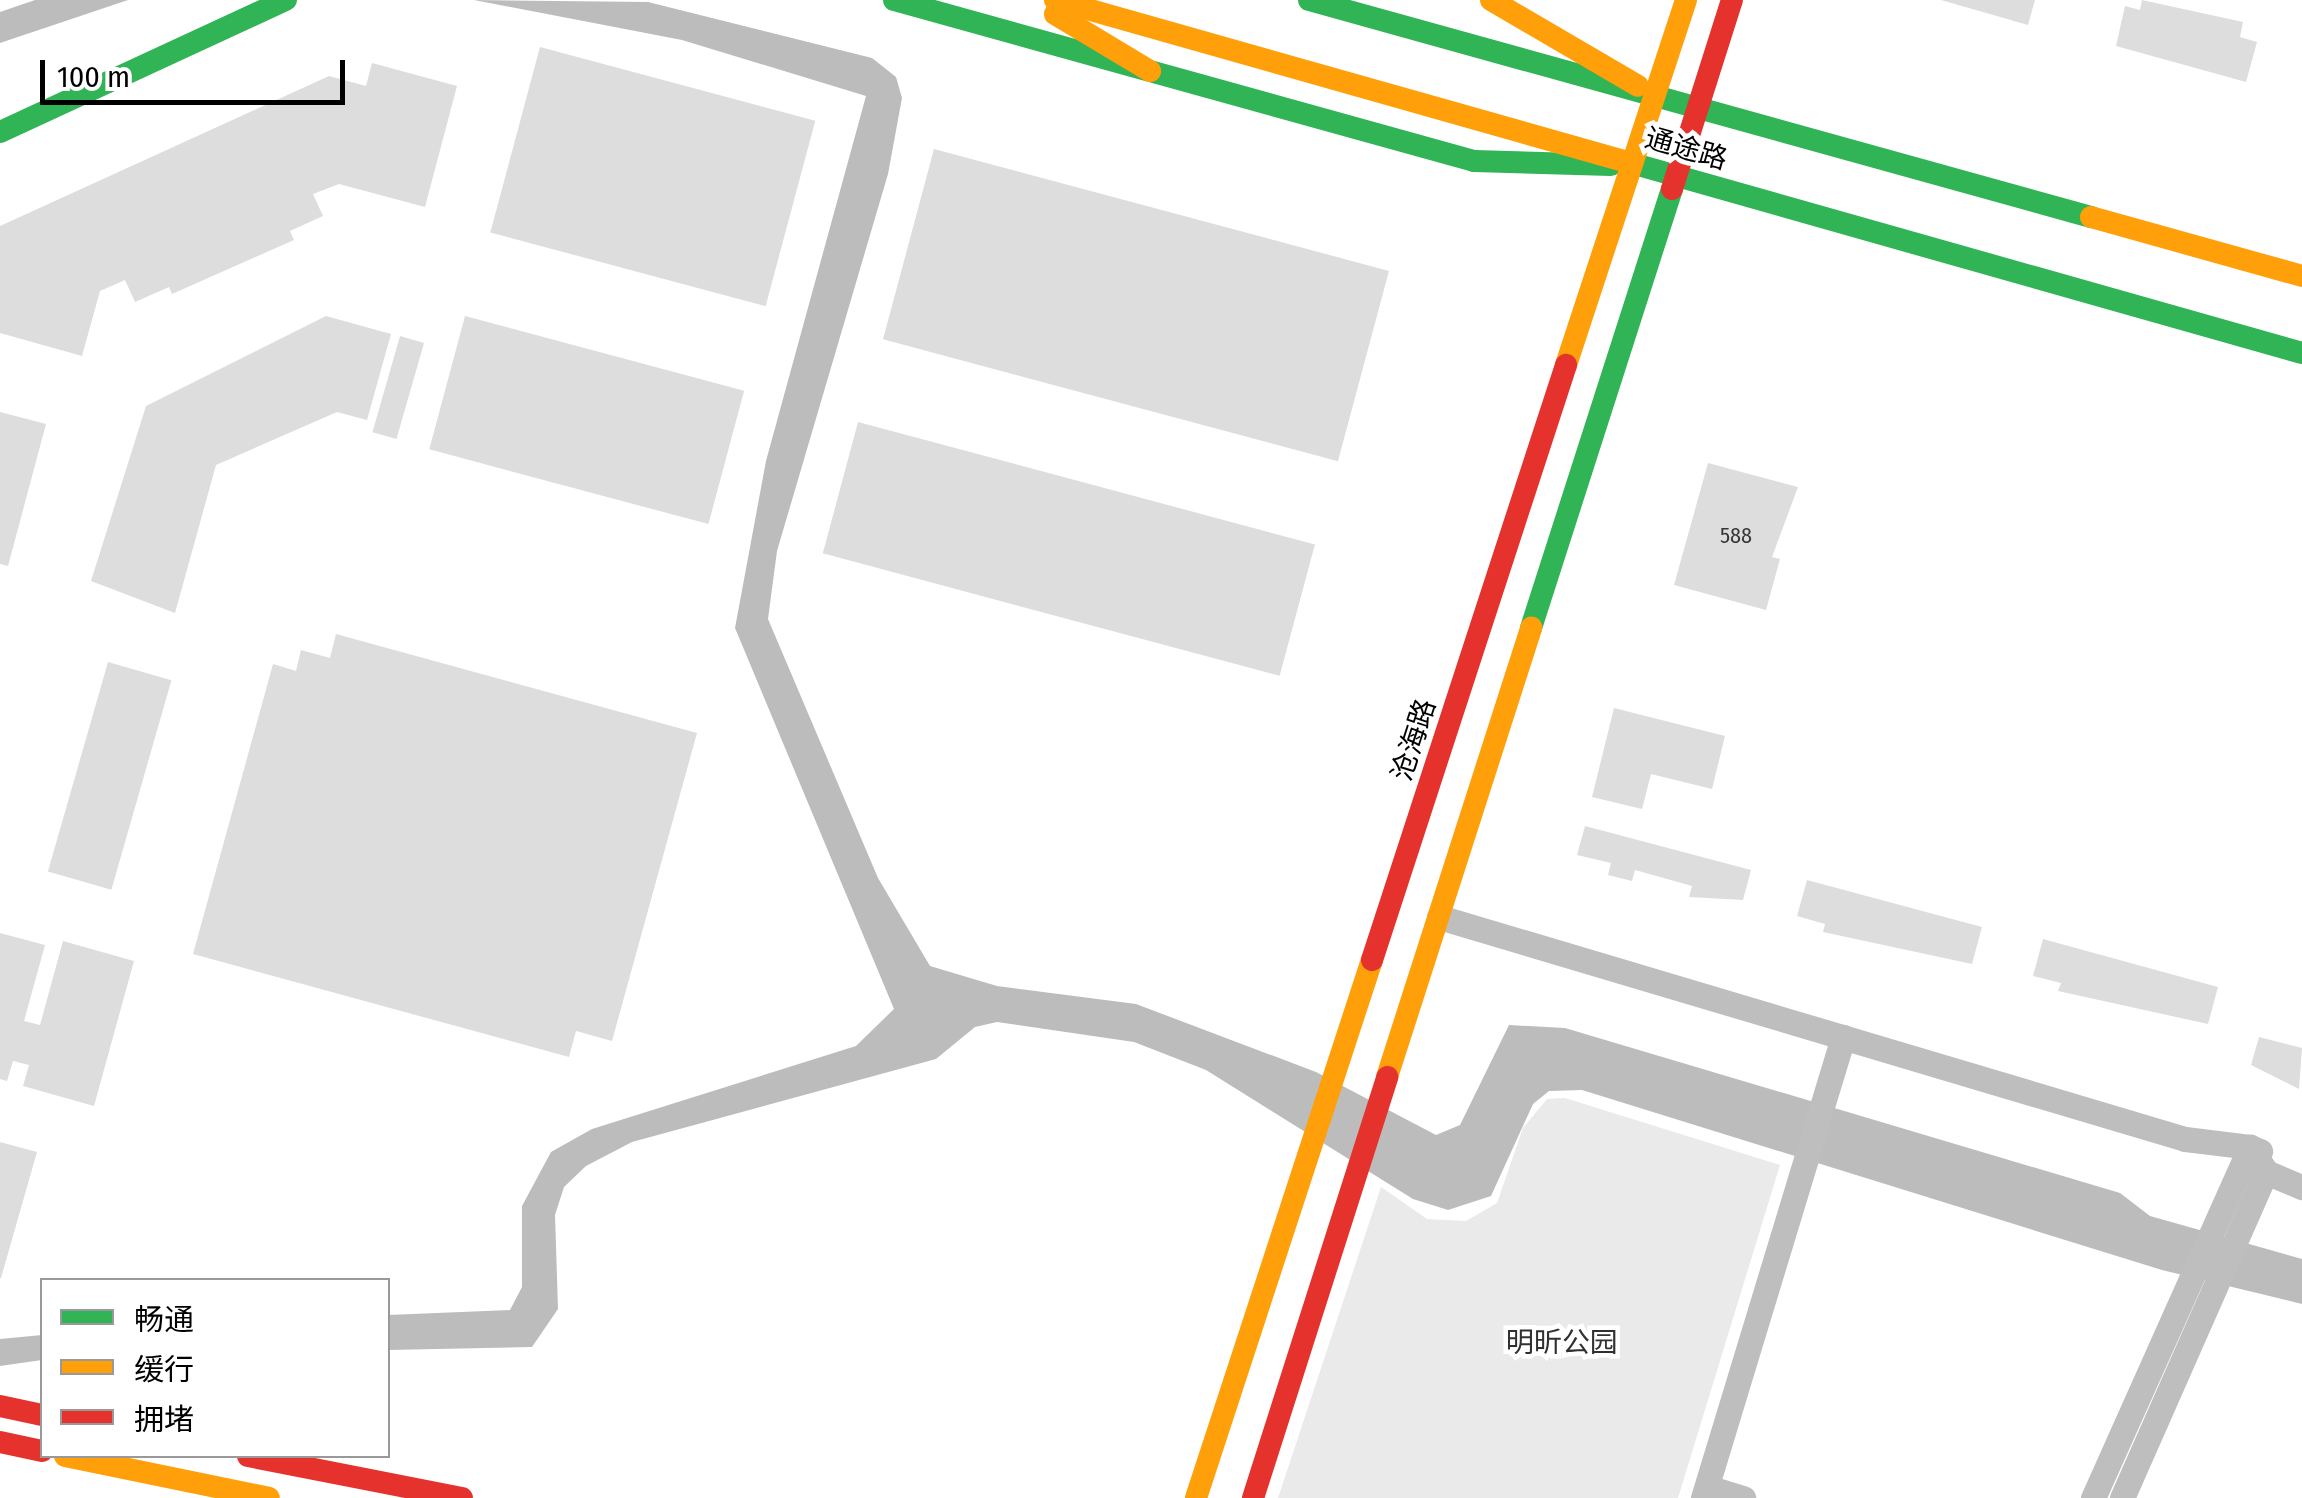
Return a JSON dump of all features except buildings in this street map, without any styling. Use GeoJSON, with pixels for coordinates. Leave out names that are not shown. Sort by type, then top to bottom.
{"type":"FeatureCollection","features":[{"type":"Feature","properties":{"kind":"main road"},"geometry":{"type":"LineString","coordinates":[[0,132],[286,0]]}},
{"type":"Feature","properties":{"kind":"main road"},"geometry":{"type":"LineString","coordinates":[[894,0],[1474,161],[1635,165]]}},
{"type":"Feature","properties":{"kind":"main road"},"geometry":{"type":"LineString","coordinates":[[1032,0],[1150,71]]}},
{"type":"Feature","properties":{"kind":"main road","name":"通途路"},"geometry":{"type":"LineString","coordinates":[[1055,0],[2302,352]]}},
{"type":"Feature","properties":{"kind":"main road","name":"通途路"},"geometry":{"type":"LineString","coordinates":[[1308,0],[2302,276]]}},
{"type":"Feature","properties":{"kind":"main road"},"geometry":{"type":"LineString","coordinates":[[1491,0],[1656,97]]}},
{"type":"Feature","properties":{"kind":"main road","name":"沧海路"},"geometry":{"type":"LineString","coordinates":[[1196,1498],[1686,0]]}},
{"type":"Feature","properties":{"kind":"main road"},"geometry":{"type":"LineString","coordinates":[[1253,1498],[1732,0]]}},
{"type":"Feature","properties":{"kind":"main road"},"geometry":{"type":"LineString","coordinates":[[0,1406],[40,1415]]}},
{"type":"Feature","properties":{"kind":"main road"},"geometry":{"type":"LineString","coordinates":[[0,1442],[40,1451]]}},
{"type":"Feature","properties":{"kind":"main road"},"geometry":{"type":"LineString","coordinates":[[76,1458],[268,1498]]}},
{"type":"Feature","properties":{"kind":"main road"},"geometry":{"type":"LineString","coordinates":[[258,1458],[462,1498]]}},
{"type":"Feature","properties":{"kind":"street"},"geometry":{"type":"LineString","coordinates":[[1438,917],[2185,1140],[2250,1147],[2302,1170]]}},
{"type":"Feature","properties":{"kind":"street"},"geometry":{"type":"LineString","coordinates":[[1742,1498],[1705,1493],[1842,1036]]}},
{"type":"Feature","properties":{"kind":"street"},"geometry":{"type":"LineString","coordinates":[[2250,1147],[2266,1172],[2302,1187]]}},
{"type":"Feature","properties":{"kind":"street"},"geometry":{"type":"LineString","coordinates":[[2092,1498],[2234,1207],[2250,1147]]}},
{"type":"Feature","properties":{"kind":"street"},"geometry":{"type":"LineString","coordinates":[[2234,1207],[2266,1172]]}},
{"type":"Feature","properties":{"kind":"street"},"geometry":{"type":"LineString","coordinates":[[2122,1498],[2199,1284]]}},
{"type":"Feature","properties":{"kind":"green space","name":"明昕公园"},"geometry":{"type":"Polygon","coordinates":[[[1565,1098],[1780,1165],[1678,1498],[1278,1498],[1381,1187],[1427,1219],[1466,1221],[1497,1203],[1523,1128],[1547,1099],[1565,1098]]]}},
{"type":"Feature","properties":{"kind":"shaded area"},"geometry":{"type":"Polygon","coordinates":[[[35,0],[128,0],[0,43],[0,12],[35,0]]]}},
{"type":"Feature","properties":{"kind":"shaded area"},"geometry":{"type":"Polygon","coordinates":[[[474,0],[648,2],[872,58],[896,77],[902,98],[888,174],[777,551],[768,619],[878,878],[930,966],[997,986],[1136,1004],[1316,1072],[1436,1135],[1460,1125],[1509,1025],[1565,1028],[2120,1193],[2150,1216],[2302,1259],[2302,1304],[2162,1270],[1582,1090],[1549,1091],[1533,1104],[1491,1196],[1448,1210],[1413,1199],[1206,1070],[1134,1042],[997,1022],[975,1027],[936,1059],[632,1142],[586,1166],[564,1187],[555,1215],[558,1309],[532,1347],[390,1350],[390,1315],[510,1310],[522,1287],[522,1206],[551,1152],[592,1129],[856,1046],[894,1009],[735,628],[766,461],[866,96],[682,40],[474,0]]]}},
{"type":"Feature","properties":{"kind":"shaded area"},"geometry":{"type":"Polygon","coordinates":[[[40,1335],[40,1360],[0,1366],[0,1339],[40,1335]]]}},
{"type":"Feature","properties":{"kind":"traffic: fast"},"geometry":{"type":"LineString","coordinates":[[0,132],[286,0]]}},
{"type":"Feature","properties":{"kind":"traffic: fast"},"geometry":{"type":"LineString","coordinates":[[894,0],[1474,161],[1611,165]]}},
{"type":"Feature","properties":{"kind":"traffic: fast"},"geometry":{"type":"LineString","coordinates":[[1309,0],[2091,217]]}},
{"type":"Feature","properties":{"kind":"traffic: fast"},"geometry":{"type":"LineString","coordinates":[[1631,163],[2302,353]]}},
{"type":"Feature","properties":{"kind":"traffic: fast"},"geometry":{"type":"LineString","coordinates":[[1531,628],[1672,189]]}},
{"type":"Feature","properties":{"kind":"traffic: slow"},"geometry":{"type":"LineString","coordinates":[[1055,0],[1631,163]]}},
{"type":"Feature","properties":{"kind":"traffic: slow"},"geometry":{"type":"LineString","coordinates":[[1491,0],[1638,86]]}},
{"type":"Feature","properties":{"kind":"traffic: slow"},"geometry":{"type":"LineString","coordinates":[[1566,365],[1686,0]]}},
{"type":"Feature","properties":{"kind":"traffic: slow"},"geometry":{"type":"LineString","coordinates":[[1055,14],[1150,71]]}},
{"type":"Feature","properties":{"kind":"traffic: slow"},"geometry":{"type":"LineString","coordinates":[[2091,217],[2302,276]]}},
{"type":"Feature","properties":{"kind":"traffic: slow"},"geometry":{"type":"LineString","coordinates":[[1387,1077],[1531,628]]}},
{"type":"Feature","properties":{"kind":"traffic: slow"},"geometry":{"type":"LineString","coordinates":[[1196,1498],[1372,960]]}},
{"type":"Feature","properties":{"kind":"traffic: slow"},"geometry":{"type":"LineString","coordinates":[[75,1458],[269,1498]]}},
{"type":"Feature","properties":{"kind":"traffic: jam"},"geometry":{"type":"LineString","coordinates":[[1672,189],[1732,0]]}},
{"type":"Feature","properties":{"kind":"traffic: jam"},"geometry":{"type":"LineString","coordinates":[[1372,960],[1566,365]]}},
{"type":"Feature","properties":{"kind":"traffic: jam"},"geometry":{"type":"LineString","coordinates":[[1253,1498],[1387,1077]]}},
{"type":"Feature","properties":{"kind":"traffic: jam"},"geometry":{"type":"LineString","coordinates":[[0,1406],[40,1415]]}},
{"type":"Feature","properties":{"kind":"traffic: jam"},"geometry":{"type":"LineString","coordinates":[[0,1442],[40,1451]]}},
{"type":"Feature","properties":{"kind":"traffic: jam"},"geometry":{"type":"LineString","coordinates":[[258,1458],[462,1498]]}}]}
